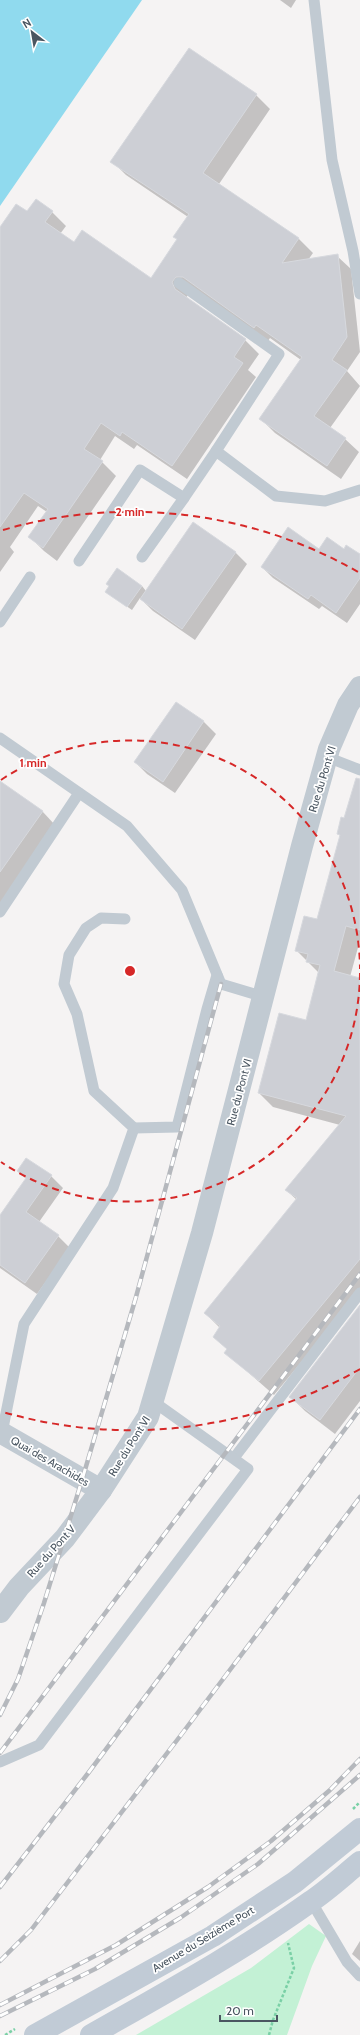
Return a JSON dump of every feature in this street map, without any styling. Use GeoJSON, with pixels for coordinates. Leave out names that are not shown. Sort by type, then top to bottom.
{"type":"FeatureCollection","features":[{"type":"Feature","properties":{"kind":"main road","name":"Avenue du Seizième Port"},"geometry":{"type":"LineString","coordinates":[[35,2035],[213,1936],[295,1882],[360,1828]]}},
{"type":"Feature","properties":{"kind":"main road"},"geometry":{"type":"LineString","coordinates":[[91,2035],[216,1963],[282,1921],[311,1901],[360,1862]]}},
{"type":"Feature","properties":{"kind":"street","name":"Rue du Pont VI"},"geometry":{"type":"LineString","coordinates":[[101,1490],[148,1417],[154,1402],[202,1233],[302,846],[327,757],[348,705],[360,687]]}},
{"type":"Feature","properties":{"kind":"street","name":"Quai des Arachides"},"geometry":{"type":"LineString","coordinates":[[1,1433],[101,1490]]}},
{"type":"Feature","properties":{"kind":"street","name":"Rue du Pont V"},"geometry":{"type":"LineString","coordinates":[[0,1612],[19,1587],[65,1538],[101,1490]]}},
{"type":"Feature","properties":{"kind":"lane"},"geometry":{"type":"LineString","coordinates":[[314,0],[332,160],[360,292]]}},
{"type":"Feature","properties":{"kind":"lane"},"geometry":{"type":"LineString","coordinates":[[142,557],[216,452],[279,354],[179,283]]}},
{"type":"Feature","properties":{"kind":"lane"},"geometry":{"type":"LineString","coordinates":[[216,452],[276,496],[325,500],[360,490]]}},
{"type":"Feature","properties":{"kind":"lane"},"geometry":{"type":"LineString","coordinates":[[78,560],[140,470],[184,498]]}},
{"type":"Feature","properties":{"kind":"lane"},"geometry":{"type":"LineString","coordinates":[[0,622],[30,576]]}},
{"type":"Feature","properties":{"kind":"lane"},"geometry":{"type":"LineString","coordinates":[[0,738],[127,826],[182,890],[221,984],[264,997]]}},
{"type":"Feature","properties":{"kind":"lane"},"geometry":{"type":"LineString","coordinates":[[327,757],[360,770]]}},
{"type":"Feature","properties":{"kind":"lane"},"geometry":{"type":"LineString","coordinates":[[0,912],[80,793]]}},
{"type":"Feature","properties":{"kind":"lane"},"geometry":{"type":"LineString","coordinates":[[125,919],[101,918],[86,928],[69,955],[64,984],[77,1014],[94,1091],[134,1128],[177,1127],[217,975]]}},
{"type":"Feature","properties":{"kind":"lane"},"geometry":{"type":"LineString","coordinates":[[1,1433],[24,1324],[113,1188],[134,1128]]}},
{"type":"Feature","properties":{"kind":"lane"},"geometry":{"type":"LineString","coordinates":[[234,1458],[360,1293]]}},
{"type":"Feature","properties":{"kind":"lane"},"geometry":{"type":"LineString","coordinates":[[0,1762],[39,1745],[248,1469],[154,1402]]}},
{"type":"Feature","properties":{"kind":"lane"},"geometry":{"type":"LineString","coordinates":[[311,1901],[347,1962],[360,1976]]}},
{"type":"Feature","properties":{"kind":"path"},"geometry":{"type":"LineString","coordinates":[[269,2035],[273,2020],[294,1968],[282,1921]]}},
{"type":"Feature","properties":{"kind":"green space"},"geometry":{"type":"Polygon","coordinates":[[[309,1924],[326,1936],[312,1966],[287,2035],[136,2035],[251,1968],[309,1924]]]}},
{"type":"Feature","properties":{"kind":"water"},"geometry":{"type":"Polygon","coordinates":[[[0,0],[142,0],[0,206],[0,0]]]}},
{"type":"Feature","properties":{"kind":"building"},"geometry":{"type":"Polygon","coordinates":[[[189,48],[257,94],[203,173],[299,238],[282,263],[338,254],[347,337],[332,360],[347,370],[314,416],[346,438],[327,466],[259,419],[302,357],[256,325],[254,328],[183,277],[176,277],[172,282],[175,289],[246,339],[234,357],[243,363],[172,466],[122,432],[120,436],[101,423],[84,449],[103,461],[43,548],[28,537],[48,509],[24,493],[0,527],[0,227],[16,204],[27,211],[36,199],[53,211],[45,222],[74,242],[82,230],[151,278],[177,239],[173,237],[189,214],[110,162],[189,48]]]}},
{"type":"Feature","properties":{"kind":"building"},"geometry":{"type":"Polygon","coordinates":[[[193,522],[236,552],[182,629],[140,599],[193,522]]]}},
{"type":"Feature","properties":{"kind":"building"},"geometry":{"type":"Polygon","coordinates":[[[288,527],[319,549],[327,537],[344,549],[346,545],[360,554],[360,578],[336,613],[311,595],[308,599],[261,567],[288,527]]]}},
{"type":"Feature","properties":{"kind":"building"},"geometry":{"type":"Polygon","coordinates":[[[117,568],[142,586],[127,607],[105,592],[109,586],[106,584],[117,568]]]}},
{"type":"Feature","properties":{"kind":"building"},"geometry":{"type":"Polygon","coordinates":[[[176,702],[204,721],[163,782],[134,762],[176,702]]]}},
{"type":"Feature","properties":{"kind":"building"},"geometry":{"type":"Polygon","coordinates":[[[356,778],[360,779],[360,930],[346,926],[334,971],[360,978],[360,1259],[259,1381],[224,1353],[227,1349],[213,1337],[220,1326],[204,1313],[297,1198],[285,1190],[346,1116],[258,1093],[279,1013],[306,1020],[320,965],[306,962],[308,954],[295,951],[304,916],[317,919],[340,835],[337,834],[341,817],[344,818],[356,778]]]}},
{"type":"Feature","properties":{"kind":"building"},"geometry":{"type":"Polygon","coordinates":[[[0,781],[43,811],[0,872],[0,781]]]}},
{"type":"Feature","properties":{"kind":"building"},"geometry":{"type":"Polygon","coordinates":[[[26,1158],[52,1175],[26,1212],[59,1235],[25,1283],[0,1265],[0,1215],[26,1178],[17,1171],[26,1158]]]}},
{"type":"Feature","properties":{"kind":"building"},"geometry":{"type":"Polygon","coordinates":[[[360,1305],[360,1367],[320,1420],[289,1397],[360,1305]]]}},
{"type":"Feature","properties":{"kind":"railway"},"geometry":{"type":"LineString","coordinates":[[0,1715],[18,1679],[44,1603],[82,1480],[136,1297],[221,984]]}},
{"type":"Feature","properties":{"kind":"railway"},"geometry":{"type":"LineString","coordinates":[[0,1753],[360,1274]]}},
{"type":"Feature","properties":{"kind":"railway"},"geometry":{"type":"LineString","coordinates":[[0,1887],[89,1772],[360,1409]]}},
{"type":"Feature","properties":{"kind":"railway"},"geometry":{"type":"LineString","coordinates":[[0,1961],[31,1930],[181,1735],[360,1497]]}},
{"type":"Feature","properties":{"kind":"railway"},"geometry":{"type":"LineString","coordinates":[[0,2005],[116,1945],[208,1887],[271,1841],[330,1790],[360,1759]]}},
{"type":"Feature","properties":{"kind":"railway"},"geometry":{"type":"LineString","coordinates":[[0,2016],[95,1969],[180,1918],[258,1864],[360,1775]]}}]}
